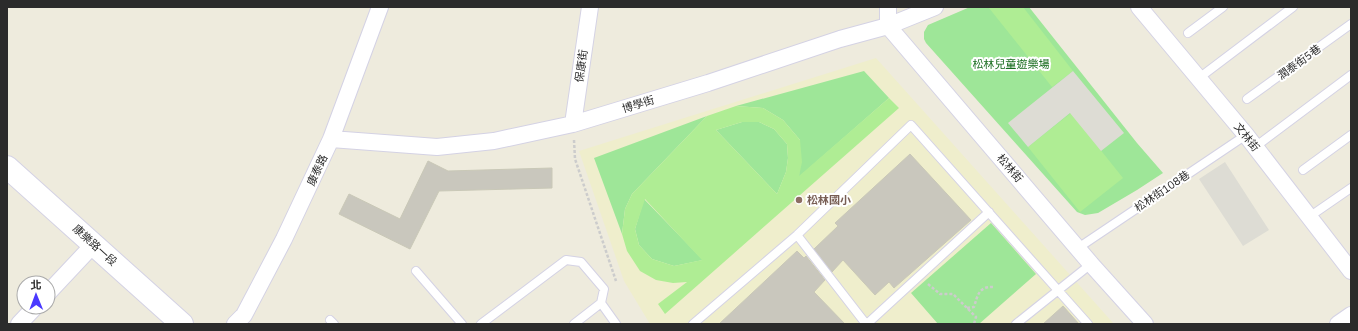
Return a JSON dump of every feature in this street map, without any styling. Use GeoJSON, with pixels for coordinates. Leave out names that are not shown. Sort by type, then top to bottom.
{"type":"FeatureCollection","features":[{"type":"Feature","properties":{"kind":"street","name":"康泰路"},"geometry":{"type":"LineString","coordinates":[[236,324],[244,315],[284,239],[331,139],[380,7]]}},
{"type":"Feature","properties":{"kind":"street","name":"保康街"},"geometry":{"type":"LineString","coordinates":[[573,124],[590,7]]}},
{"type":"Feature","properties":{"kind":"street"},"geometry":{"type":"LineString","coordinates":[[888,7],[888,26]]}},
{"type":"Feature","properties":{"kind":"street","name":"博學街"},"geometry":{"type":"LineString","coordinates":[[331,139],[438,147],[494,141],[573,124],[708,83],[840,39],[888,26],[936,7]]}},
{"type":"Feature","properties":{"kind":"street","name":"文林街"},"geometry":{"type":"LineString","coordinates":[[1139,7],[1250,141],[1351,271]]}},
{"type":"Feature","properties":{"kind":"street","name":"松林街"},"geometry":{"type":"LineString","coordinates":[[888,26],[1091,264],[1145,324]]}},
{"type":"Feature","properties":{"kind":"street","name":"康樂路一段"},"geometry":{"type":"LineString","coordinates":[[7,167],[182,324]]}},
{"type":"Feature","properties":{"kind":"street"},"geometry":{"type":"LineString","coordinates":[[56,284],[94,244]]}},
{"type":"Feature","properties":{"kind":"street"},"geometry":{"type":"LineString","coordinates":[[19,324],[27,315]]}},
{"type":"Feature","properties":{"kind":"street"},"geometry":{"type":"LineString","coordinates":[[1338,324],[1351,315]]}},
{"type":"Feature","properties":{"kind":"lane"},"geometry":{"type":"LineString","coordinates":[[1188,33],[1224,7]]}},
{"type":"Feature","properties":{"kind":"lane"},"geometry":{"type":"LineString","coordinates":[[1199,78],[1293,7]]}},
{"type":"Feature","properties":{"kind":"lane","name":"潤泰街5巷"},"geometry":{"type":"LineString","coordinates":[[1248,99],[1351,24]]}},
{"type":"Feature","properties":{"kind":"lane","name":"松林街108巷"},"geometry":{"type":"LineString","coordinates":[[1078,248],[1250,141],[1351,74]]}},
{"type":"Feature","properties":{"kind":"lane"},"geometry":{"type":"LineString","coordinates":[[693,324],[798,235],[911,125],[1088,324]]}},
{"type":"Feature","properties":{"kind":"lane"},"geometry":{"type":"LineString","coordinates":[[1303,170],[1351,135]]}},
{"type":"Feature","properties":{"kind":"lane"},"geometry":{"type":"LineString","coordinates":[[1309,217],[1351,188]]}},
{"type":"Feature","properties":{"kind":"lane"},"geometry":{"type":"LineString","coordinates":[[798,235],[867,324],[989,212]]}},
{"type":"Feature","properties":{"kind":"lane"},"geometry":{"type":"LineString","coordinates":[[480,324],[566,260],[581,262],[604,289],[601,303],[574,324]]}},
{"type":"Feature","properties":{"kind":"lane"},"geometry":{"type":"LineString","coordinates":[[1016,324],[1091,264]]}},
{"type":"Feature","properties":{"kind":"lane"},"geometry":{"type":"LineString","coordinates":[[416,271],[462,324]]}},
{"type":"Feature","properties":{"kind":"lane"},"geometry":{"type":"LineString","coordinates":[[601,303],[616,324]]}},
{"type":"Feature","properties":{"kind":"path"},"geometry":{"type":"LineString","coordinates":[[573,124],[575,159],[618,286],[601,303]]}},
{"type":"Feature","properties":{"kind":"path"},"geometry":{"type":"LineString","coordinates":[[918,277],[940,294],[953,294],[976,317],[974,324]]}},
{"type":"Feature","properties":{"kind":"path"},"geometry":{"type":"LineString","coordinates":[[966,308],[974,307],[977,296],[983,289],[987,287],[995,287]]}},
{"type":"Feature","properties":{"kind":"shaded area","name":"松林國小"},"geometry":{"type":"Polygon","coordinates":[[[876,58],[1114,324],[650,324],[624,281],[579,151],[876,58]]]}},
{"type":"Feature","properties":{"kind":"shaded area"},"geometry":{"type":"Polygon","coordinates":[[[1073,71],[1124,133],[1101,151],[1070,113],[1028,147],[1008,123],[1073,71]]]}},
{"type":"Feature","properties":{"kind":"shaded area"},"geometry":{"type":"Polygon","coordinates":[[[1225,162],[1269,230],[1243,246],[1199,179],[1225,162]]]}},
{"type":"Feature","properties":{"kind":"green space","name":"松林兒童遊樂場"},"geometry":{"type":"Polygon","coordinates":[[[970,7],[1029,7],[1137,143],[1163,173],[1098,213],[1085,215],[1077,212],[926,43],[924,39],[924,32],[928,25],[970,7]]]}},
{"type":"Feature","properties":{"kind":"green space"},"geometry":{"type":"Polygon","coordinates":[[[1023,7],[1073,71],[1052,87],[989,8],[1023,7]]]}},
{"type":"Feature","properties":{"kind":"green space"},"geometry":{"type":"Polygon","coordinates":[[[864,71],[889,98],[799,177],[800,140],[783,120],[763,108],[736,106],[864,71]]]}},
{"type":"Feature","properties":{"kind":"green space"},"geometry":{"type":"Polygon","coordinates":[[[889,98],[899,108],[665,314],[658,304],[687,282],[673,283],[656,280],[640,271],[627,251],[622,234],[625,209],[632,194],[707,116],[736,106],[763,108],[783,120],[800,140],[802,162],[799,176],[889,98]],[[742,122],[716,130],[777,194],[786,172],[788,158],[787,144],[774,129],[759,122],[742,122]],[[645,199],[635,229],[639,245],[652,259],[674,266],[702,260],[645,199]]]}},
{"type":"Feature","properties":{"kind":"green space"},"geometry":{"type":"Polygon","coordinates":[[[1071,113],[1123,178],[1080,212],[1028,147],[1071,113]]]}},
{"type":"Feature","properties":{"kind":"green space"},"geometry":{"type":"Polygon","coordinates":[[[707,116],[632,194],[625,209],[622,234],[594,158],[707,116]]]}},
{"type":"Feature","properties":{"kind":"green space"},"geometry":{"type":"Polygon","coordinates":[[[742,122],[759,122],[774,129],[787,144],[788,158],[786,172],[777,194],[716,130],[742,122]]]}},
{"type":"Feature","properties":{"kind":"green space"},"geometry":{"type":"Polygon","coordinates":[[[644,199],[703,260],[674,266],[652,259],[639,245],[635,229],[644,199]]]}},
{"type":"Feature","properties":{"kind":"green space"},"geometry":{"type":"Polygon","coordinates":[[[991,223],[1036,274],[979,324],[938,324],[911,293],[991,223]]]}},
{"type":"Feature","properties":{"kind":"building"},"geometry":{"type":"Polygon","coordinates":[[[910,154],[971,220],[894,288],[889,282],[875,295],[843,260],[832,272],[814,249],[838,226],[835,223],[910,154]]]}},
{"type":"Feature","properties":{"kind":"building"},"geometry":{"type":"Polygon","coordinates":[[[428,161],[448,171],[552,168],[552,188],[439,191],[410,249],[339,214],[349,194],[400,219],[428,161]]]}},
{"type":"Feature","properties":{"kind":"building"},"geometry":{"type":"Polygon","coordinates":[[[797,251],[804,258],[806,256],[825,280],[814,292],[845,324],[719,324],[797,251]]]}},
{"type":"Feature","properties":{"kind":"building"},"geometry":{"type":"Polygon","coordinates":[[[1063,306],[1079,324],[1043,324],[1063,306]]]}},
{"type":"Feature","properties":{"kind":"place","name":"松林國小"},"geometry":{"type":"Point","coordinates":[799,200]}}]}
